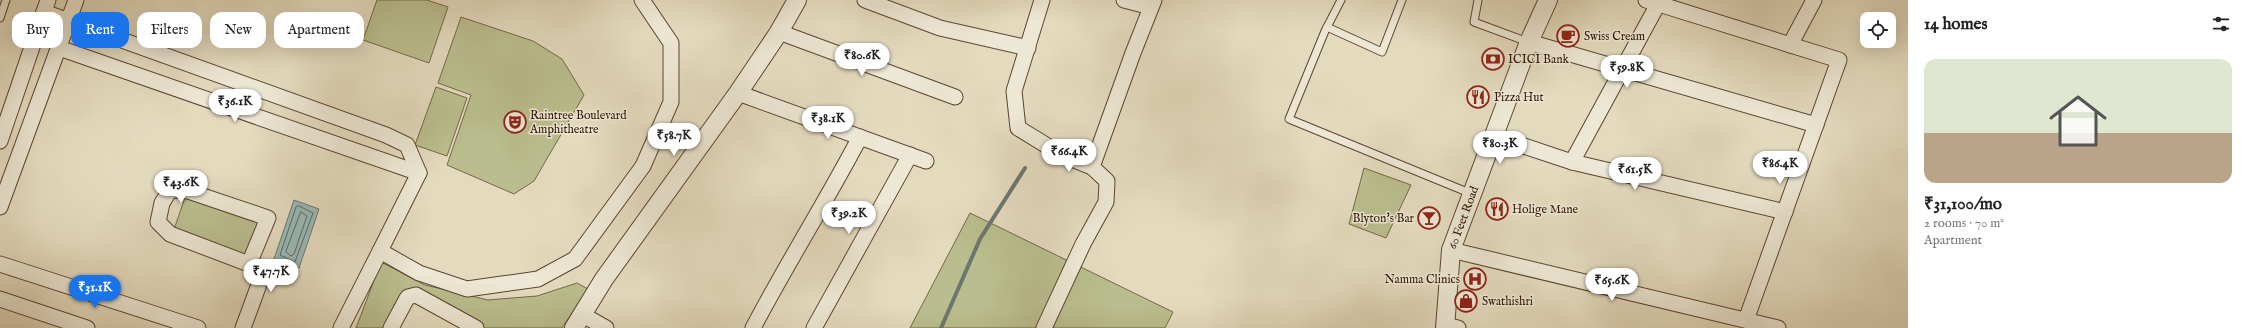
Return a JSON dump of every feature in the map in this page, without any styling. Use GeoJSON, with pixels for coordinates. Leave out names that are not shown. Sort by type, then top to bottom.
{"type":"FeatureCollection","features":[{"type":"Feature","properties":{"kind":"street"},"geometry":{"type":"LineString","coordinates":[[63,38],[76,0]]}},
{"type":"Feature","properties":{"kind":"street"},"geometry":{"type":"LineString","coordinates":[[380,251],[419,273],[467,289],[538,279],[575,259],[643,166],[671,102],[671,43],[642,0]]}},
{"type":"Feature","properties":{"kind":"street"},"geometry":{"type":"LineString","coordinates":[[606,328],[578,322],[604,279],[738,93],[779,32],[797,0]]}},
{"type":"Feature","properties":{"kind":"street"},"geometry":{"type":"LineString","coordinates":[[865,0],[940,28],[1028,48]]}},
{"type":"Feature","properties":{"kind":"street"},"geometry":{"type":"LineString","coordinates":[[1042,0],[1014,91],[1018,128],[1062,155],[1092,167],[1107,181],[1106,202],[1083,244],[1044,328]]}},
{"type":"Feature","properties":{"kind":"street"},"geometry":{"type":"LineString","coordinates":[[1092,167],[1152,4],[1124,0]]}},
{"type":"Feature","properties":{"kind":"street","name":"60 Feet Road"},"geometry":{"type":"LineString","coordinates":[[1450,327],[1452,250],[1529,42],[1548,0]]}},
{"type":"Feature","properties":{"kind":"street"},"geometry":{"type":"LineString","coordinates":[[1790,45],[1814,0]]}},
{"type":"Feature","properties":{"kind":"street"},"geometry":{"type":"LineString","coordinates":[[1572,162],[1622,70],[1652,2],[1839,60],[1746,320]]}},
{"type":"Feature","properties":{"kind":"street"},"geometry":{"type":"LineString","coordinates":[[0,141],[46,6],[70,20],[386,134],[407,145],[420,173]]}},
{"type":"Feature","properties":{"kind":"street"},"geometry":{"type":"LineString","coordinates":[[779,32],[955,97]]}},
{"type":"Feature","properties":{"kind":"street"},"geometry":{"type":"LineString","coordinates":[[1529,42],[1816,125]]}},
{"type":"Feature","properties":{"kind":"street"},"geometry":{"type":"LineString","coordinates":[[0,207],[59,48],[420,173]]}},
{"type":"Feature","properties":{"kind":"street"},"geometry":{"type":"LineString","coordinates":[[738,93],[926,161]]}},
{"type":"Feature","properties":{"kind":"street"},"geometry":{"type":"LineString","coordinates":[[1494,136],[1572,162],[1784,212]]}},
{"type":"Feature","properties":{"kind":"street"},"geometry":{"type":"LineString","coordinates":[[753,328],[802,240],[830,194],[860,137]]}},
{"type":"Feature","properties":{"kind":"street"},"geometry":{"type":"LineString","coordinates":[[814,328],[910,155]]}},
{"type":"Feature","properties":{"kind":"street"},"geometry":{"type":"LineString","coordinates":[[342,328],[420,173]]}},
{"type":"Feature","properties":{"kind":"street"},"geometry":{"type":"LineString","coordinates":[[243,328],[261,279],[249,264],[170,234],[158,222],[162,203],[170,190],[188,191],[268,218],[249,264]]}},
{"type":"Feature","properties":{"kind":"street"},"geometry":{"type":"LineString","coordinates":[[1452,250],[1778,328]]}},
{"type":"Feature","properties":{"kind":"street"},"geometry":{"type":"LineString","coordinates":[[0,264],[198,328]]}},
{"type":"Feature","properties":{"kind":"street"},"geometry":{"type":"LineString","coordinates":[[391,328],[408,297],[416,295],[476,328]]}},
{"type":"Feature","properties":{"kind":"street"},"geometry":{"type":"LineString","coordinates":[[0,299],[87,328]]}},
{"type":"Feature","properties":{"kind":"lane"},"geometry":{"type":"LineString","coordinates":[[0,18],[6,0]]}},
{"type":"Feature","properties":{"kind":"lane"},"geometry":{"type":"LineString","coordinates":[[1341,0],[1327,27],[1289,119],[1472,195]]}},
{"type":"Feature","properties":{"kind":"lane"},"geometry":{"type":"LineString","coordinates":[[1327,27],[1382,52],[1402,0]]}},
{"type":"Feature","properties":{"kind":"lane"},"geometry":{"type":"LineString","coordinates":[[1478,0],[1474,22],[1529,42]]}},
{"type":"Feature","properties":{"kind":"green space"},"geometry":{"type":"Polygon","coordinates":[[[377,0],[427,0],[448,7],[429,63],[364,40],[377,0]]]}},
{"type":"Feature","properties":{"kind":"green space","name":"Raintree Boulevard Amphitheatre"},"geometry":{"type":"Polygon","coordinates":[[[461,17],[533,41],[562,59],[584,95],[534,181],[514,194],[447,165],[471,95],[438,83],[461,17]]]}},
{"type":"Feature","properties":{"kind":"green space"},"geometry":{"type":"Polygon","coordinates":[[[436,87],[467,98],[447,156],[415,145],[436,87]]]}},
{"type":"Feature","properties":{"kind":"green space"},"geometry":{"type":"Polygon","coordinates":[[[1364,168],[1411,185],[1386,238],[1349,224],[1364,168]]]}},
{"type":"Feature","properties":{"kind":"green space"},"geometry":{"type":"Polygon","coordinates":[[[186,195],[259,220],[247,257],[173,232],[186,195]]]}},
{"type":"Feature","properties":{"kind":"green space"},"geometry":{"type":"Polygon","coordinates":[[[970,213],[1173,312],[1165,328],[910,328],[970,213]]]}},
{"type":"Feature","properties":{"kind":"green space"},"geometry":{"type":"Polygon","coordinates":[[[381,262],[425,285],[488,300],[537,296],[577,283],[588,289],[562,328],[472,328],[408,292],[389,328],[356,328],[381,262]]]}},
{"type":"Feature","properties":{"kind":"water"},"geometry":{"type":"Polygon","coordinates":[[[294,200],[319,209],[299,268],[274,259],[294,200]]]}},
{"type":"Feature","properties":{"kind":"waterway"},"geometry":{"type":"LineString","coordinates":[[941,328],[980,239],[1025,168]]}},
{"type":"Feature","properties":{"kind":"place","name":"Swiss Cream"},"geometry":{"type":"Point","coordinates":[1568,36]}},
{"type":"Feature","properties":{"kind":"place","name":"ICICI Bank"},"geometry":{"type":"Point","coordinates":[1493,59]}},
{"type":"Feature","properties":{"kind":"place","name":"Pizza Hut"},"geometry":{"type":"Point","coordinates":[1478,97]}},
{"type":"Feature","properties":{"kind":"place","name":"Raintree Boulevard Amphitheatre"},"geometry":{"type":"Point","coordinates":[515,122]}},
{"type":"Feature","properties":{"kind":"place","name":"Holige Mane"},"geometry":{"type":"Point","coordinates":[1497,209]}},
{"type":"Feature","properties":{"kind":"place","name":"Blyton's Bar"},"geometry":{"type":"Point","coordinates":[1429,218]}},
{"type":"Feature","properties":{"kind":"place","name":"Namma Clinics"},"geometry":{"type":"Point","coordinates":[1475,279]}},
{"type":"Feature","properties":{"kind":"place","name":"Swathishri"},"geometry":{"type":"Point","coordinates":[1466,301]}}]}
